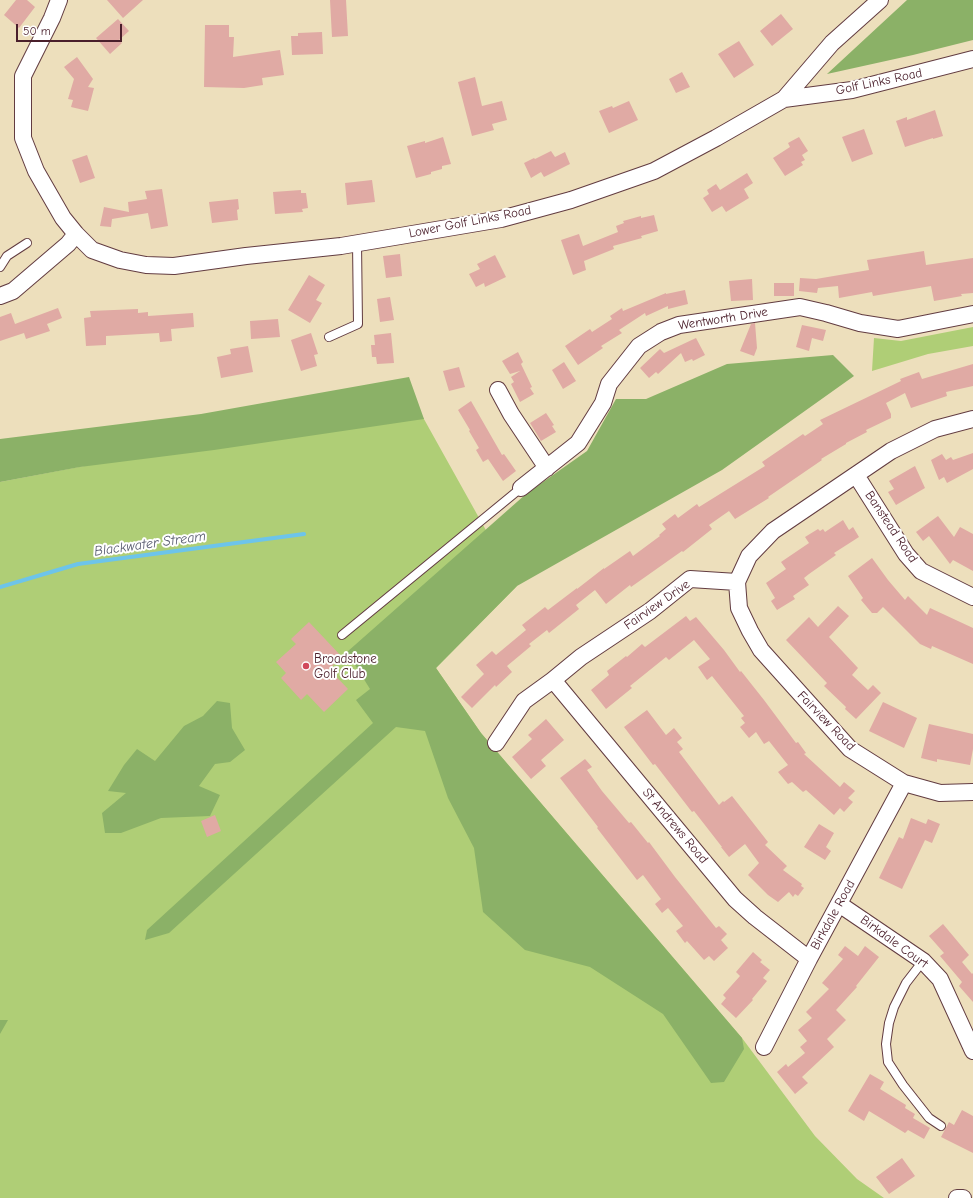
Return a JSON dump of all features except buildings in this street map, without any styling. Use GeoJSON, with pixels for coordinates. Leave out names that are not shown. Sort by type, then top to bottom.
{"type":"FeatureCollection","features":[{"type":"Feature","properties":{"kind":"street","name":"Lower Golf Links Road"},"geometry":{"type":"LineString","coordinates":[[59,0],[52,18],[23,76],[23,138],[36,171],[63,218],[92,250],[120,260],[146,265],[167,266],[357,243],[501,219],[572,200],[654,171],[784,99],[832,43],[880,0]]}},
{"type":"Feature","properties":{"kind":"street","name":"Golf Links Road"},"geometry":{"type":"LineString","coordinates":[[784,99],[852,90],[973,59]]}},
{"type":"Feature","properties":{"kind":"street"},"geometry":{"type":"LineString","coordinates":[[1,293],[13,291],[68,244],[76,234]]}},
{"type":"Feature","properties":{"kind":"street","name":"Wentworth Drive"},"geometry":{"type":"LineString","coordinates":[[521,488],[578,444],[603,403],[609,384],[639,346],[661,332],[679,325],[800,307],[860,323],[898,329],[973,314]]}},
{"type":"Feature","properties":{"kind":"street"},"geometry":{"type":"LineString","coordinates":[[498,390],[511,414],[547,468]]}},
{"type":"Feature","properties":{"kind":"street"},"geometry":{"type":"LineString","coordinates":[[737,582],[748,556],[773,531],[891,451],[935,429],[973,419]]}},
{"type":"Feature","properties":{"kind":"street","name":"Banstead Road"},"geometry":{"type":"LineString","coordinates":[[856,475],[906,554],[921,571],[973,597]]}},
{"type":"Feature","properties":{"kind":"street","name":"Fairview Drive"},"geometry":{"type":"LineString","coordinates":[[496,743],[524,701],[554,680],[581,657],[650,611],[690,579],[737,582]]}},
{"type":"Feature","properties":{"kind":"street","name":"Fairview Road"},"geometry":{"type":"LineString","coordinates":[[737,582],[739,608],[761,650],[850,749],[904,783],[940,793],[973,792]]}},
{"type":"Feature","properties":{"kind":"street","name":"St Andrews Road"},"geometry":{"type":"LineString","coordinates":[[554,680],[735,898],[755,917],[809,959]]}},
{"type":"Feature","properties":{"kind":"street","name":"Birkdale Road"},"geometry":{"type":"LineString","coordinates":[[764,1047],[809,959],[904,783]]}},
{"type":"Feature","properties":{"kind":"street","name":"Birkdale Court"},"geometry":{"type":"LineString","coordinates":[[839,904],[923,961],[940,979],[973,1050]]}},
{"type":"Feature","properties":{"kind":"street"},"geometry":{"type":"LineString","coordinates":[[957,1198],[963,1198]]}},
{"type":"Feature","properties":{"kind":"lane"},"geometry":{"type":"LineString","coordinates":[[0,267],[8,256],[27,243]]}},
{"type":"Feature","properties":{"kind":"lane"},"geometry":{"type":"LineString","coordinates":[[329,337],[358,324],[357,243]]}},
{"type":"Feature","properties":{"kind":"lane"},"geometry":{"type":"LineString","coordinates":[[342,635],[521,488]]}},
{"type":"Feature","properties":{"kind":"lane"},"geometry":{"type":"LineString","coordinates":[[923,961],[906,983],[894,1007],[886,1044],[888,1062],[903,1085],[929,1118],[941,1126]]}},
{"type":"Feature","properties":{"kind":"green space"},"geometry":{"type":"Polygon","coordinates":[[[907,0],[973,0],[973,40],[827,74],[907,0]]]}},
{"type":"Feature","properties":{"kind":"green space"},"geometry":{"type":"Polygon","coordinates":[[[973,327],[973,346],[928,354],[872,371],[874,338],[901,341],[973,327]]]}},
{"type":"Feature","properties":{"kind":"green space"},"geometry":{"type":"Polygon","coordinates":[[[833,355],[854,376],[722,470],[517,586],[436,668],[481,733],[742,1038],[744,1049],[724,1082],[711,1083],[663,1014],[590,967],[525,950],[483,912],[474,848],[448,798],[425,731],[396,727],[169,933],[145,940],[147,930],[373,723],[356,700],[370,689],[347,652],[526,494],[587,451],[616,399],[646,399],[727,364],[833,355]]]}},
{"type":"Feature","properties":{"kind":"green space"},"geometry":{"type":"Polygon","coordinates":[[[409,377],[424,419],[214,450],[80,467],[0,482],[0,439],[201,414],[409,377]]]}},
{"type":"Feature","properties":{"kind":"green space"},"geometry":{"type":"Polygon","coordinates":[[[415,403],[517,586],[436,668],[481,733],[742,1038],[815,1136],[857,1179],[884,1198],[0,1198],[0,482],[415,403]]]}},
{"type":"Feature","properties":{"kind":"green space"},"geometry":{"type":"Polygon","coordinates":[[[217,701],[230,703],[232,728],[245,750],[230,762],[215,764],[199,786],[220,795],[210,816],[161,818],[121,833],[105,833],[102,813],[126,793],[108,791],[124,765],[137,749],[155,761],[184,726],[203,716],[217,701]]]}},
{"type":"Feature","properties":{"kind":"green space"},"geometry":{"type":"Polygon","coordinates":[[[0,1020],[8,1020],[0,1034],[0,1020]]]}},
{"type":"Feature","properties":{"kind":"waterway","name":"Blackwater Stream"},"geometry":{"type":"LineString","coordinates":[[0,587],[78,564],[304,534]]}},
{"type":"Feature","properties":{"kind":"place","name":"Broadstone Golf Club"},"geometry":{"type":"Point","coordinates":[306,666]}}]}
